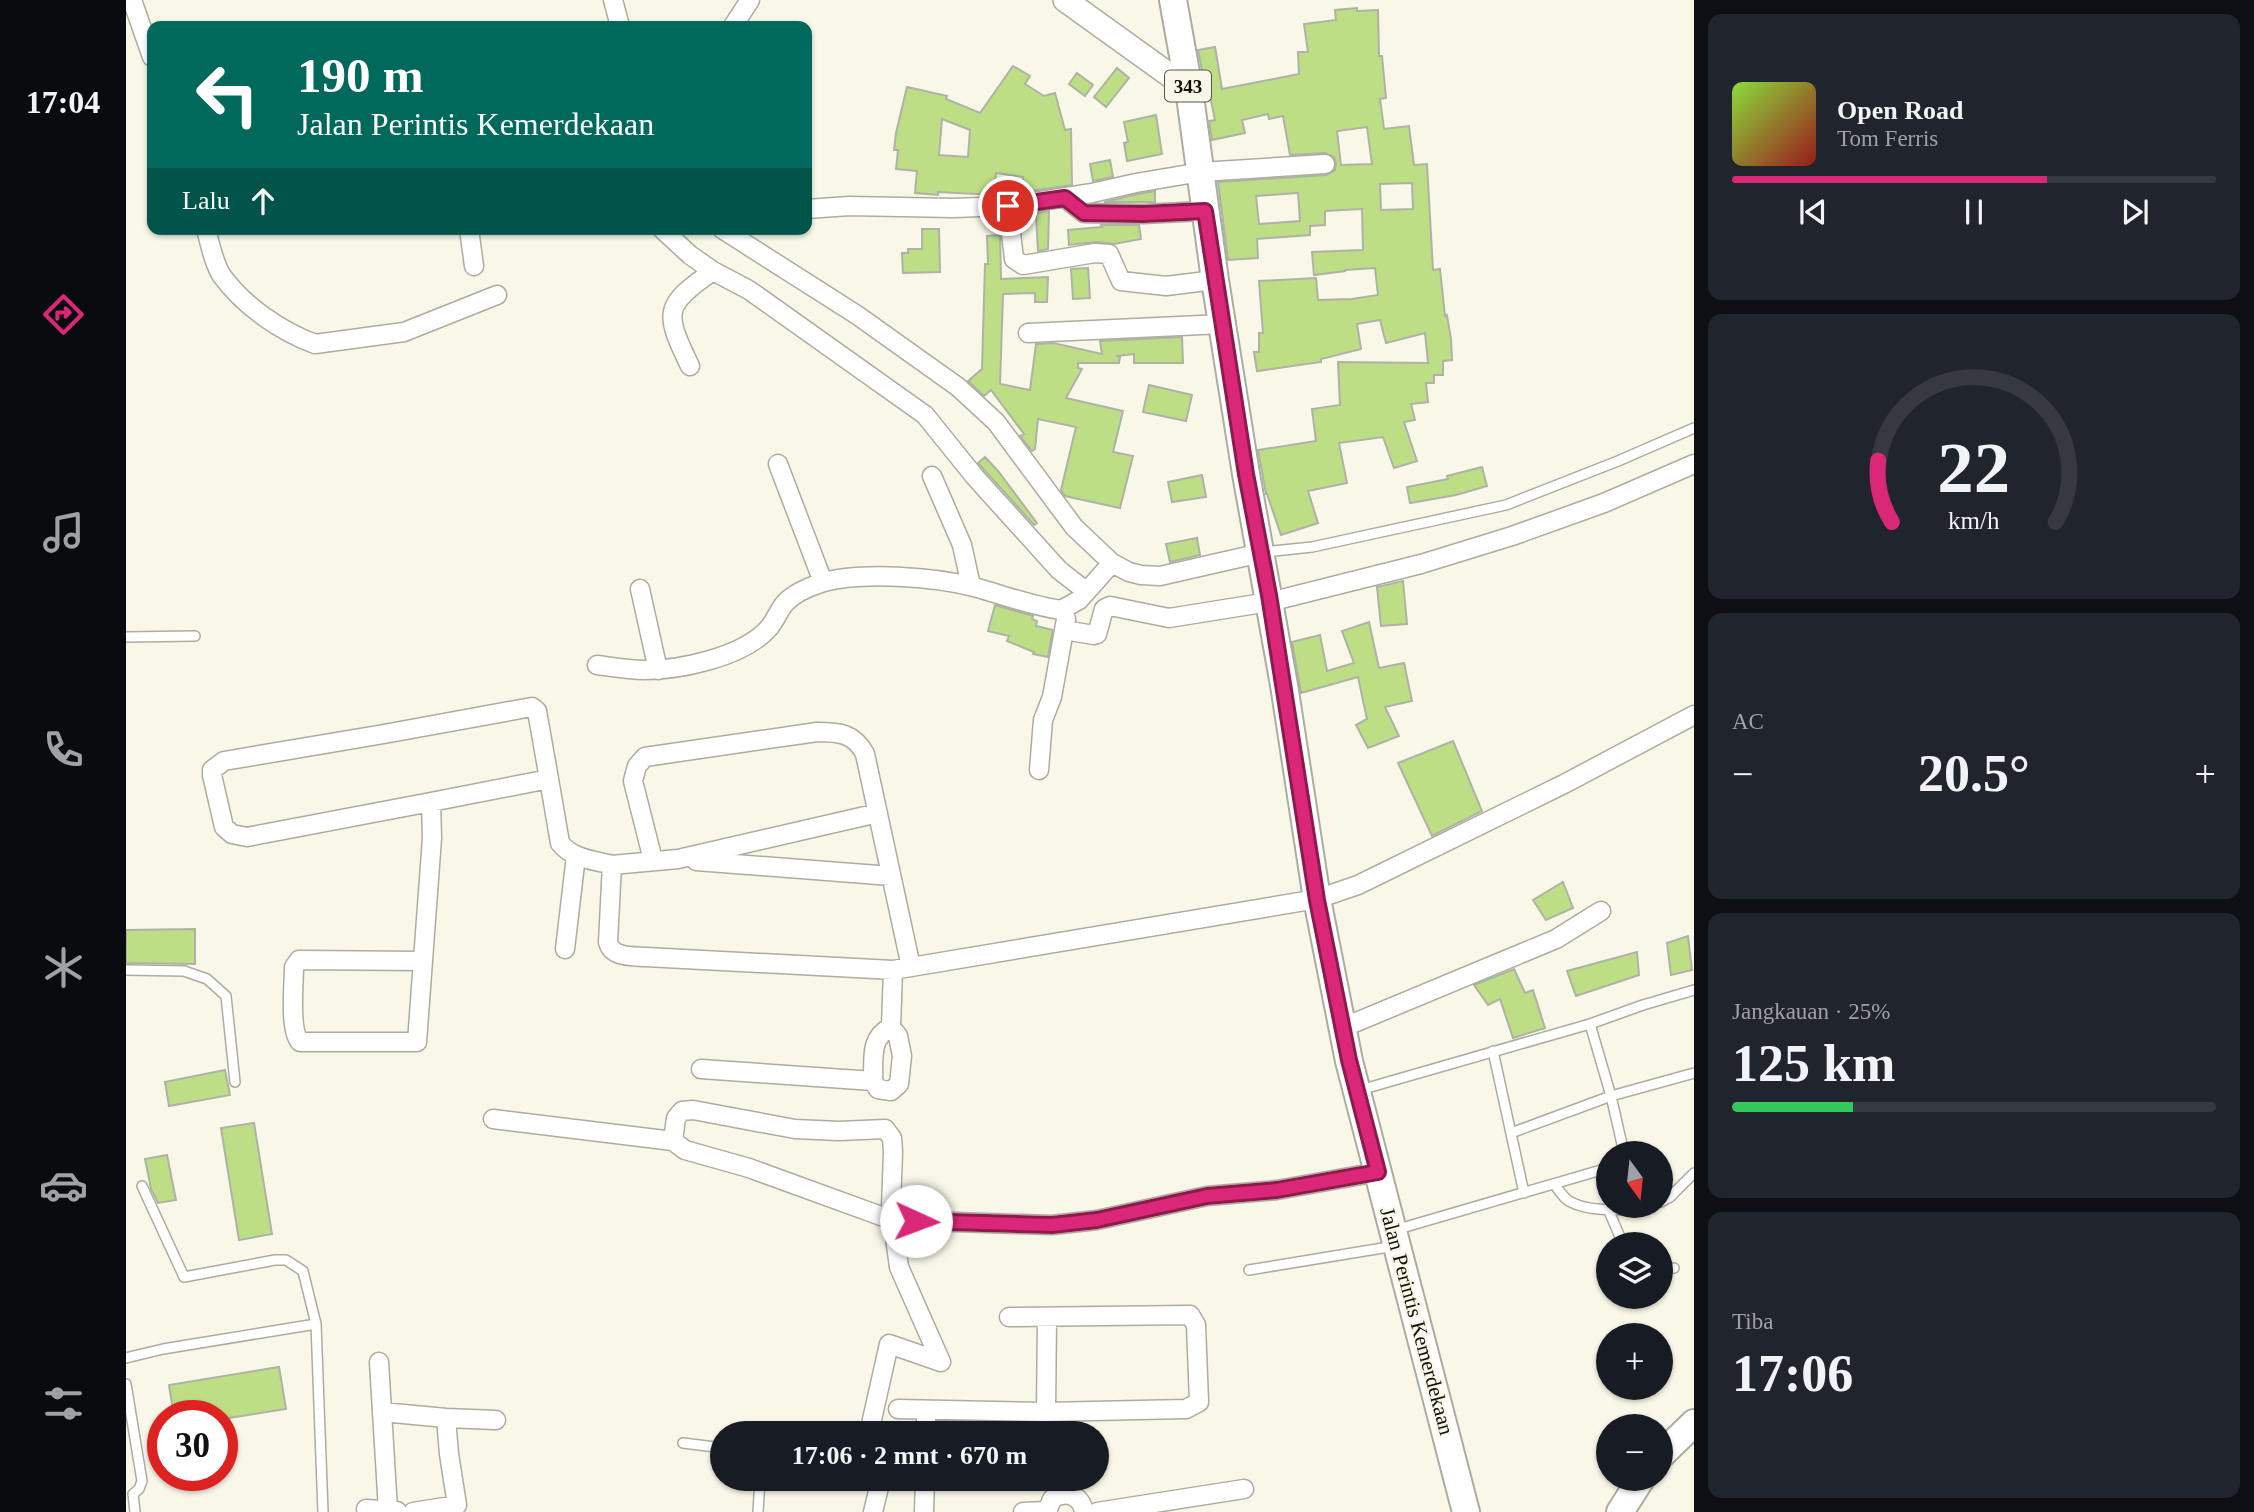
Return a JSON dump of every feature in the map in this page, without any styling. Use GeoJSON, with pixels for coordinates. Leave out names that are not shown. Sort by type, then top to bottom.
{"type":"FeatureCollection","features":[{"type":"Feature","properties":{"kind":"main road"},"geometry":{"type":"LineString","coordinates":[[1065,0],[1189,89]]}},
{"type":"Feature","properties":{"kind":"main road","name":"343"},"geometry":{"type":"LineString","coordinates":[[1173,0],[1189,89],[1215,280],[1261,555]]}},
{"type":"Feature","properties":{"kind":"main road","name":"Jalan Perintis Kemerdekaan"},"geometry":{"type":"LineString","coordinates":[[1261,555],[1317,900],[1342,1028],[1466,1512]]}},
{"type":"Feature","properties":{"kind":"main road"},"geometry":{"type":"LineString","coordinates":[[1673,1443],[1694,1423]]}},
{"type":"Feature","properties":{"kind":"main road"},"geometry":{"type":"LineString","coordinates":[[1620,1512],[1633,1491]]}},
{"type":"Feature","properties":{"kind":"street"},"geometry":{"type":"LineString","coordinates":[[132,0],[147,43]]}},
{"type":"Feature","properties":{"kind":"street"},"geometry":{"type":"LineString","coordinates":[[613,0],[619,21]]}},
{"type":"Feature","properties":{"kind":"street"},"geometry":{"type":"LineString","coordinates":[[736,21],[750,0]]}},
{"type":"Feature","properties":{"kind":"street"},"geometry":{"type":"LineString","coordinates":[[812,209],[849,206],[1008,206],[1201,172],[1325,164]]}},
{"type":"Feature","properties":{"kind":"street"},"geometry":{"type":"LineString","coordinates":[[1065,198],[1084,213],[1205,211]]}},
{"type":"Feature","properties":{"kind":"street"},"geometry":{"type":"LineString","coordinates":[[1008,206],[1014,259],[1023,265],[1095,253],[1109,254],[1121,281],[1166,286],[1215,280]]}},
{"type":"Feature","properties":{"kind":"street"},"geometry":{"type":"LineString","coordinates":[[208,235],[220,274],[238,293],[266,318],[315,344],[404,332],[497,295]]}},
{"type":"Feature","properties":{"kind":"street"},"geometry":{"type":"LineString","coordinates":[[470,235],[474,266]]}},
{"type":"Feature","properties":{"kind":"street"},"geometry":{"type":"LineString","coordinates":[[668,235],[690,255],[749,290],[925,415],[975,477],[1059,570],[1099,578],[1129,572],[1160,576],[1261,555]]}},
{"type":"Feature","properties":{"kind":"street"},"geometry":{"type":"LineString","coordinates":[[731,235],[857,315],[958,387],[996,422],[1074,527],[1099,578]]}},
{"type":"Feature","properties":{"kind":"street"},"geometry":{"type":"LineString","coordinates":[[690,366],[671,322],[676,303],[685,291],[713,271]]}},
{"type":"Feature","properties":{"kind":"street"},"geometry":{"type":"LineString","coordinates":[[1028,333],[1223,324]]}},
{"type":"Feature","properties":{"kind":"street"},"geometry":{"type":"LineString","coordinates":[[778,464],[823,582]]}},
{"type":"Feature","properties":{"kind":"street"},"geometry":{"type":"LineString","coordinates":[[1064,630],[1097,634],[1104,609],[1110,606],[1169,618],[1421,564],[1512,536],[1604,503],[1694,464]]}},
{"type":"Feature","properties":{"kind":"street"},"geometry":{"type":"LineString","coordinates":[[932,476],[962,545],[971,586]]}},
{"type":"Feature","properties":{"kind":"street"},"geometry":{"type":"LineString","coordinates":[[597,665],[658,670],[728,655],[754,642],[769,628],[785,603],[801,591],[823,582],[857,578],[912,578],[971,586],[1061,610],[1079,600],[1099,578]]}},
{"type":"Feature","properties":{"kind":"street"},"geometry":{"type":"LineString","coordinates":[[640,589],[658,670]]}},
{"type":"Feature","properties":{"kind":"street"},"geometry":{"type":"LineString","coordinates":[[1039,770],[1043,720],[1052,697],[1069,607]]}},
{"type":"Feature","properties":{"kind":"street"},"geometry":{"type":"LineString","coordinates":[[549,779],[247,836],[232,834],[225,827],[212,771],[224,761],[532,707],[537,711],[549,779],[560,843],[576,856],[612,864],[678,859],[891,876]]}},
{"type":"Feature","properties":{"kind":"street"},"geometry":{"type":"LineString","coordinates":[[612,864],[608,942],[615,953],[646,957],[893,970],[1317,900],[1358,885],[1564,784],[1694,715]]}},
{"type":"Feature","properties":{"kind":"street"},"geometry":{"type":"LineString","coordinates":[[653,860],[633,781],[637,766],[645,757],[817,732],[834,732],[852,737],[865,754],[911,967]]}},
{"type":"Feature","properties":{"kind":"street"},"geometry":{"type":"LineString","coordinates":[[422,961],[299,960],[294,967],[294,1025],[297,1040],[417,1042],[432,838],[431,802]]}},
{"type":"Feature","properties":{"kind":"street"},"geometry":{"type":"LineString","coordinates":[[678,859],[878,813]]}},
{"type":"Feature","properties":{"kind":"street"},"geometry":{"type":"LineString","coordinates":[[565,949],[576,856]]}},
{"type":"Feature","properties":{"kind":"street"},"geometry":{"type":"LineString","coordinates":[[1342,1028],[1556,939],[1601,911]]}},
{"type":"Feature","properties":{"kind":"street"},"geometry":{"type":"LineString","coordinates":[[891,1027],[881,1032],[876,1039],[873,1082],[878,1089],[891,1091],[900,1084],[902,1056],[898,1036],[891,1027],[893,970]]}},
{"type":"Feature","properties":{"kind":"street"},"geometry":{"type":"LineString","coordinates":[[701,1069],[873,1082]]}},
{"type":"Feature","properties":{"kind":"street"},"geometry":{"type":"LineString","coordinates":[[673,1141],[676,1118],[682,1111],[693,1110],[795,1129],[885,1129],[891,1138],[893,1152],[892,1220],[899,1266],[941,1362],[889,1344],[872,1421]]}},
{"type":"Feature","properties":{"kind":"street"},"geometry":{"type":"LineString","coordinates":[[494,1119],[673,1141],[685,1150],[750,1168],[892,1220],[1052,1225],[1097,1220],[1207,1196],[1277,1190],[1378,1172]]}},
{"type":"Feature","properties":{"kind":"street"},"geometry":{"type":"LineString","coordinates":[[898,1409],[1046,1412],[1186,1409],[1199,1402],[1196,1325],[1190,1315],[1009,1317]]}},
{"type":"Feature","properties":{"kind":"street"},"geometry":{"type":"LineString","coordinates":[[1047,1317],[1047,1421]]}},
{"type":"Feature","properties":{"kind":"street"},"geometry":{"type":"LineString","coordinates":[[366,1509],[394,1511],[379,1362]]}},
{"type":"Feature","properties":{"kind":"street"},"geometry":{"type":"LineString","coordinates":[[926,1410],[926,1421]]}},
{"type":"Feature","properties":{"kind":"street"},"geometry":{"type":"LineString","coordinates":[[382,1412],[496,1420]]}},
{"type":"Feature","properties":{"kind":"street"},"geometry":{"type":"LineString","coordinates":[[412,1512],[462,1508],[449,1454],[446,1418]]}},
{"type":"Feature","properties":{"kind":"street"},"geometry":{"type":"LineString","coordinates":[[1097,1512],[1244,1489]]}},
{"type":"Feature","properties":{"kind":"street"},"geometry":{"type":"LineString","coordinates":[[873,1512],[878,1491]]}},
{"type":"Feature","properties":{"kind":"street"},"geometry":{"type":"LineString","coordinates":[[924,1512],[925,1491]]}},
{"type":"Feature","properties":{"kind":"street"},"geometry":{"type":"LineString","coordinates":[[1024,1512],[1046,1511],[1054,1491]]}},
{"type":"Feature","properties":{"kind":"street"},"geometry":{"type":"LineString","coordinates":[[1064,1491],[1081,1502],[1084,1512]]}},
{"type":"Feature","properties":{"kind":"lane"},"geometry":{"type":"LineString","coordinates":[[1261,555],[1312,547],[1506,505],[1694,428]]}},
{"type":"Feature","properties":{"kind":"lane"},"geometry":{"type":"LineString","coordinates":[[126,637],[195,636]]}},
{"type":"Feature","properties":{"kind":"lane"},"geometry":{"type":"LineString","coordinates":[[126,970],[184,971],[207,979],[226,996],[235,1082]]}},
{"type":"Feature","properties":{"kind":"lane"},"geometry":{"type":"LineString","coordinates":[[1357,1091],[1590,1024],[1694,990]]}},
{"type":"Feature","properties":{"kind":"lane"},"geometry":{"type":"LineString","coordinates":[[1590,1024],[1621,1141]]}},
{"type":"Feature","properties":{"kind":"lane"},"geometry":{"type":"LineString","coordinates":[[1493,1051],[1524,1193]]}},
{"type":"Feature","properties":{"kind":"lane"},"geometry":{"type":"LineString","coordinates":[[1511,1133],[1611,1096],[1694,1073]]}},
{"type":"Feature","properties":{"kind":"lane"},"geometry":{"type":"LineString","coordinates":[[1249,1270],[1395,1238],[1524,1193],[1596,1172]]}},
{"type":"Feature","properties":{"kind":"lane"},"geometry":{"type":"LineString","coordinates":[[1673,1194],[1694,1173]]}},
{"type":"Feature","properties":{"kind":"lane"},"geometry":{"type":"LineString","coordinates":[[1554,1184],[1565,1199],[1575,1205],[1596,1208]]}},
{"type":"Feature","properties":{"kind":"lane"},"geometry":{"type":"LineString","coordinates":[[142,1186],[184,1277],[286,1260],[303,1271],[316,1324],[324,1512]]}},
{"type":"Feature","properties":{"kind":"lane"},"geometry":{"type":"LineString","coordinates":[[126,1358],[163,1349],[316,1324]]}},
{"type":"Feature","properties":{"kind":"lane"},"geometry":{"type":"LineString","coordinates":[[126,1384],[142,1481],[139,1489],[129,1495],[135,1512]]}},
{"type":"Feature","properties":{"kind":"lane"},"geometry":{"type":"LineString","coordinates":[[683,1443],[710,1446]]}},
{"type":"Feature","properties":{"kind":"lane"},"geometry":{"type":"LineString","coordinates":[[758,1512],[759,1491]]}},
{"type":"Feature","properties":{"kind":"building"},"geometry":{"type":"Polygon","coordinates":[[[1335,10],[1378,10],[1379,56],[1382,56],[1386,98],[1380,99],[1384,129],[1409,126],[1414,165],[1427,164],[1433,270],[1440,269],[1452,360],[1443,361],[1443,375],[1434,375],[1434,383],[1426,383],[1428,402],[1411,404],[1415,420],[1404,422],[1417,461],[1394,468],[1383,437],[1339,443],[1347,483],[1308,491],[1318,523],[1281,535],[1266,494],[1258,450],[1316,441],[1312,409],[1340,405],[1338,362],[1428,363],[1425,333],[1386,343],[1380,320],[1357,324],[1361,349],[1321,359],[1321,362],[1257,371],[1254,352],[1259,352],[1259,333],[1263,333],[1259,281],[1316,278],[1318,300],[1352,299],[1378,295],[1375,268],[1314,275],[1312,252],[1363,250],[1362,209],[1325,211],[1325,225],[1310,226],[1310,235],[1257,239],[1258,258],[1228,260],[1218,182],[1326,175],[1335,170],[1336,163],[1334,157],[1325,153],[1290,155],[1283,116],[1269,119],[1268,114],[1242,120],[1245,133],[1212,140],[1209,121],[1215,120],[1198,50],[1215,47],[1222,89],[1299,74],[1298,52],[1308,52],[1304,24],[1336,20],[1335,10]],[[1367,127],[1337,131],[1341,165],[1372,164],[1367,127]],[[1412,183],[1380,184],[1381,210],[1413,209],[1412,183]],[[1298,193],[1256,196],[1259,224],[1300,221],[1298,193]]]}},
{"type":"Feature","properties":{"kind":"building"},"geometry":{"type":"Polygon","coordinates":[[[1013,66],[1030,76],[1025,84],[1044,96],[1055,93],[1065,130],[1071,129],[1072,185],[1024,192],[1023,177],[996,173],[994,195],[915,193],[917,171],[896,169],[898,150],[894,150],[907,87],[947,96],[946,99],[980,113],[1013,66]],[[942,119],[939,155],[968,157],[970,130],[942,119]]]}},
{"type":"Feature","properties":{"kind":"building"},"geometry":{"type":"Polygon","coordinates":[[[1117,68],[1129,78],[1106,107],[1094,97],[1117,68]]]}},
{"type":"Feature","properties":{"kind":"building"},"geometry":{"type":"Polygon","coordinates":[[[1077,73],[1093,85],[1085,96],[1069,84],[1077,73]]]}},
{"type":"Feature","properties":{"kind":"building"},"geometry":{"type":"Polygon","coordinates":[[[1156,115],[1162,154],[1127,161],[1124,143],[1128,142],[1124,122],[1156,115]]]}},
{"type":"Feature","properties":{"kind":"building"},"geometry":{"type":"Polygon","coordinates":[[[1110,160],[1113,177],[1093,181],[1090,164],[1110,160]]]}},
{"type":"Feature","properties":{"kind":"building"},"geometry":{"type":"Polygon","coordinates":[[[1155,191],[1155,202],[1104,202],[1138,194],[1155,191]]]}},
{"type":"Feature","properties":{"kind":"building"},"geometry":{"type":"Polygon","coordinates":[[[1049,211],[1048,249],[1038,251],[1036,213],[1049,211]]]}},
{"type":"Feature","properties":{"kind":"building"},"geometry":{"type":"Polygon","coordinates":[[[1101,225],[1139,225],[1141,239],[1114,244],[1096,242],[1069,245],[1068,230],[1102,227],[1101,225]]]}},
{"type":"Feature","properties":{"kind":"building"},"geometry":{"type":"Polygon","coordinates":[[[922,229],[939,229],[940,272],[903,273],[902,253],[908,253],[908,249],[922,249],[922,229]]]}},
{"type":"Feature","properties":{"kind":"building"},"geometry":{"type":"Polygon","coordinates":[[[1000,235],[1001,279],[1048,277],[1047,302],[1035,302],[1035,293],[1003,294],[1000,384],[1030,390],[1036,344],[1053,343],[1102,354],[1100,341],[1182,337],[1183,363],[1134,363],[1134,354],[1116,356],[1120,357],[1119,363],[1078,363],[1078,368],[1082,369],[1066,398],[1123,411],[1113,452],[1133,456],[1120,508],[1065,496],[1061,490],[1076,427],[1038,419],[1035,449],[1032,451],[1020,436],[1024,434],[991,390],[984,396],[968,381],[982,369],[987,236],[1000,235]]]}},
{"type":"Feature","properties":{"kind":"building"},"geometry":{"type":"Polygon","coordinates":[[[1088,268],[1090,298],[1073,299],[1071,269],[1088,268]]]}},
{"type":"Feature","properties":{"kind":"building"},"geometry":{"type":"Polygon","coordinates":[[[1149,385],[1192,395],[1186,421],[1143,412],[1149,385]]]}},
{"type":"Feature","properties":{"kind":"building"},"geometry":{"type":"Polygon","coordinates":[[[985,457],[1037,523],[1034,525],[978,463],[985,457]]]}},
{"type":"Feature","properties":{"kind":"building"},"geometry":{"type":"Polygon","coordinates":[[[1482,467],[1487,486],[1456,495],[1410,503],[1407,487],[1448,479],[1447,476],[1482,467]]]}},
{"type":"Feature","properties":{"kind":"building"},"geometry":{"type":"Polygon","coordinates":[[[1202,475],[1206,497],[1172,502],[1168,482],[1202,475]]]}},
{"type":"Feature","properties":{"kind":"building"},"geometry":{"type":"Polygon","coordinates":[[[1197,538],[1200,555],[1170,562],[1166,544],[1197,538]]]}},
{"type":"Feature","properties":{"kind":"building"},"geometry":{"type":"Polygon","coordinates":[[[1403,581],[1407,624],[1381,626],[1377,587],[1403,581]]]}},
{"type":"Feature","properties":{"kind":"building"},"geometry":{"type":"Polygon","coordinates":[[[995,605],[1033,616],[1032,619],[1037,621],[1036,626],[1053,630],[1048,657],[1033,654],[1034,652],[1007,641],[1009,636],[988,631],[995,605]]]}},
{"type":"Feature","properties":{"kind":"building"},"geometry":{"type":"Polygon","coordinates":[[[1369,622],[1379,668],[1404,663],[1412,701],[1385,707],[1399,736],[1368,748],[1356,725],[1367,719],[1358,677],[1301,693],[1292,642],[1320,635],[1327,671],[1354,663],[1342,631],[1369,622]]]}},
{"type":"Feature","properties":{"kind":"building"},"geometry":{"type":"Polygon","coordinates":[[[1453,741],[1482,811],[1432,836],[1398,763],[1453,741]]]}},
{"type":"Feature","properties":{"kind":"building"},"geometry":{"type":"Polygon","coordinates":[[[1563,882],[1573,908],[1546,920],[1533,900],[1563,882]]]}},
{"type":"Feature","properties":{"kind":"building"},"geometry":{"type":"Polygon","coordinates":[[[195,929],[195,964],[126,963],[126,930],[195,929]]]}},
{"type":"Feature","properties":{"kind":"building"},"geometry":{"type":"Polygon","coordinates":[[[1688,936],[1692,970],[1671,975],[1667,943],[1688,936]]]}},
{"type":"Feature","properties":{"kind":"building"},"geometry":{"type":"Polygon","coordinates":[[[1637,952],[1639,975],[1576,996],[1567,971],[1637,952]]]}},
{"type":"Feature","properties":{"kind":"building"},"geometry":{"type":"Polygon","coordinates":[[[1514,969],[1525,993],[1533,990],[1545,1028],[1513,1038],[1500,999],[1488,1005],[1474,985],[1514,969]]]}},
{"type":"Feature","properties":{"kind":"building"},"geometry":{"type":"Polygon","coordinates":[[[225,1070],[230,1095],[169,1106],[165,1082],[225,1070]]]}},
{"type":"Feature","properties":{"kind":"building"},"geometry":{"type":"Polygon","coordinates":[[[254,1123],[272,1234],[239,1240],[221,1128],[254,1123]]]}},
{"type":"Feature","properties":{"kind":"building"},"geometry":{"type":"Polygon","coordinates":[[[167,1155],[176,1200],[158,1203],[151,1189],[145,1159],[167,1155]]]}},
{"type":"Feature","properties":{"kind":"building"},"geometry":{"type":"Polygon","coordinates":[[[279,1367],[286,1409],[238,1416],[238,1400],[171,1400],[169,1385],[279,1367]]]}},
{"type":"Feature","properties":{"kind":"route"},"geometry":{"type":"LineString","coordinates":[[916,1221],[1052,1225],[1097,1220],[1207,1196],[1277,1190],[1378,1172],[1349,1060],[1317,900],[1205,211],[1105,215],[1084,213],[1065,198],[1008,206]]}}]}
